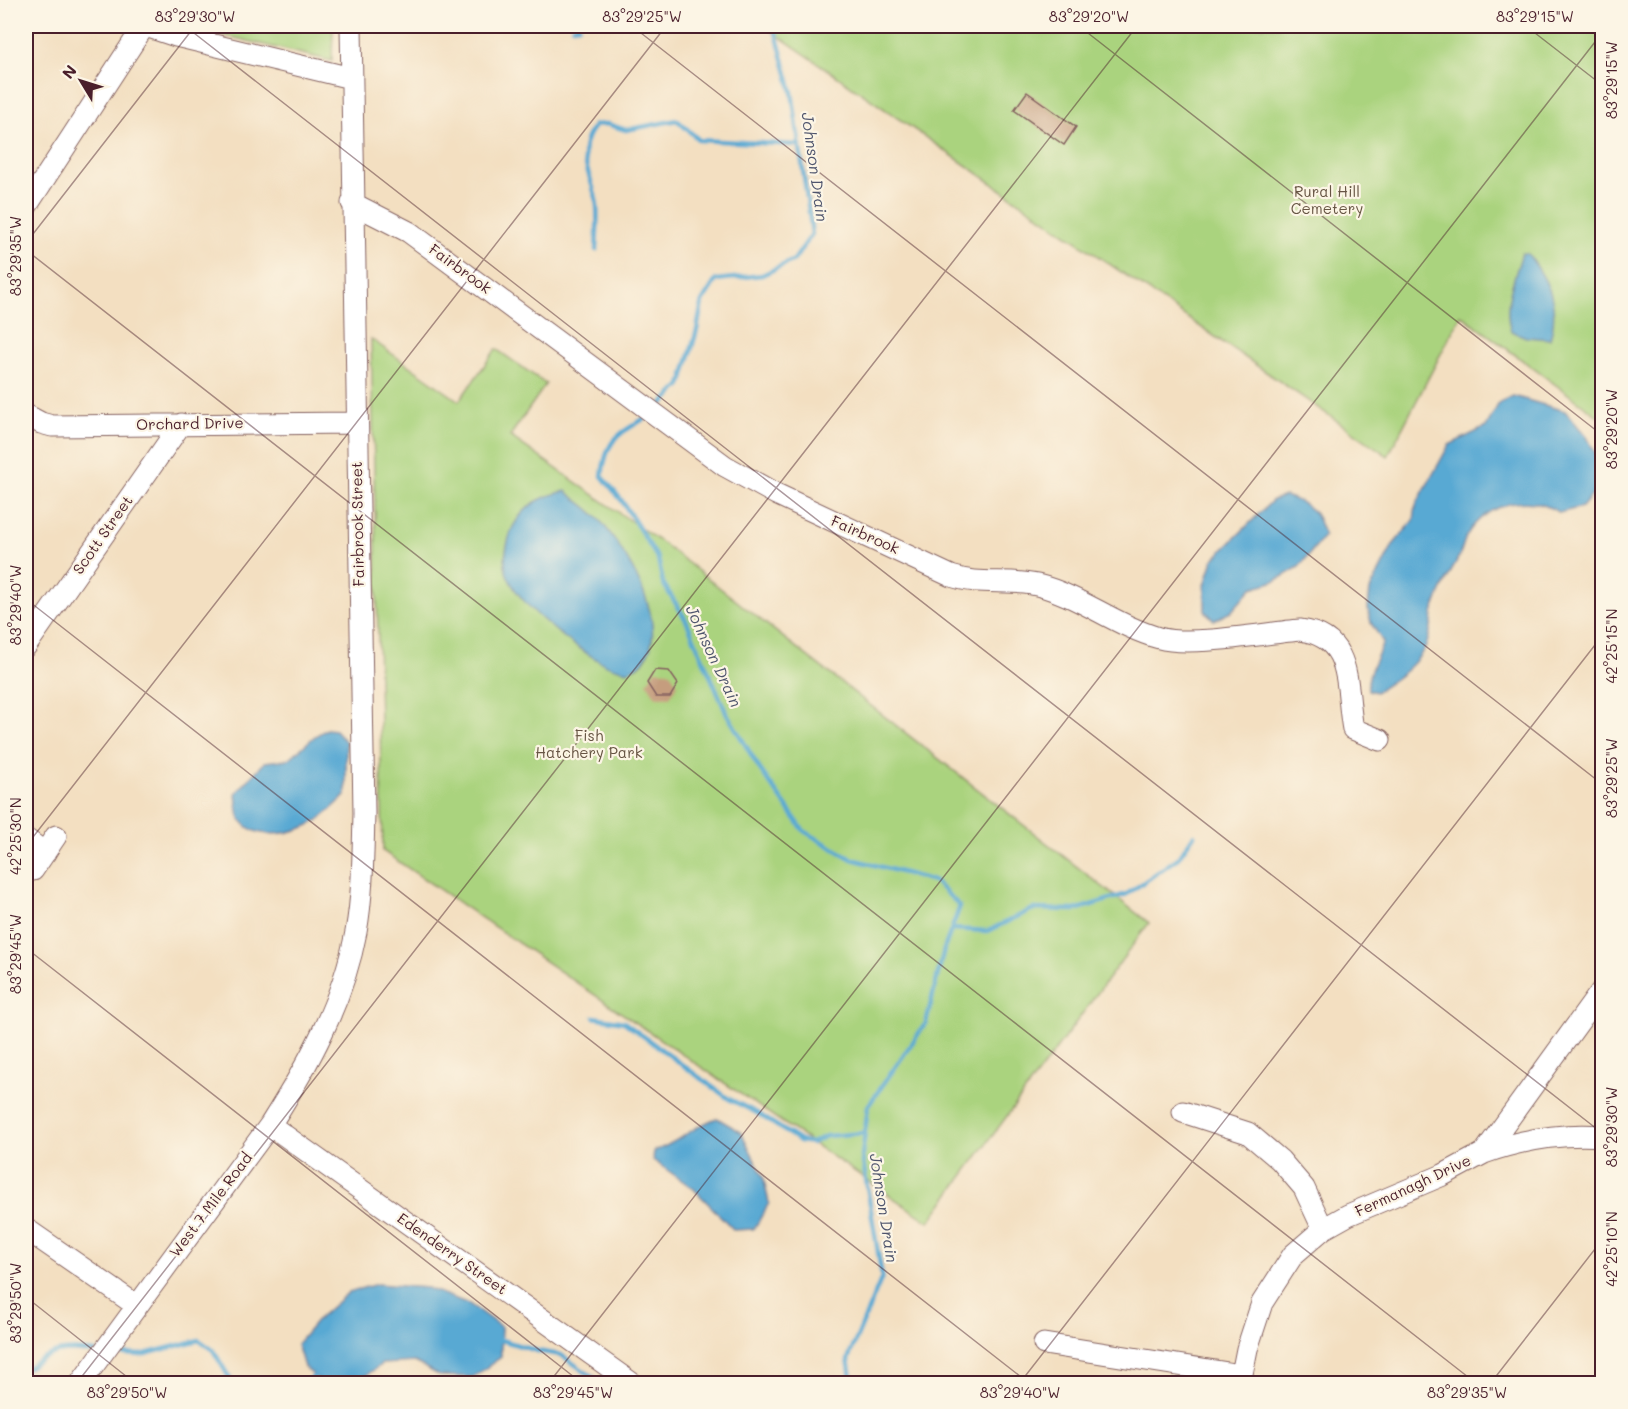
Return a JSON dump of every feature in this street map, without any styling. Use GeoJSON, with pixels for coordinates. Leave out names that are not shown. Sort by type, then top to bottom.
{"type":"FeatureCollection","features":[{"type":"Feature","properties":{"kind":"street"},"geometry":{"type":"LineString","coordinates":[[26,207],[145,26],[176,36],[351,78]]}},
{"type":"Feature","properties":{"kind":"street","name":"Fairbrook Street"},"geometry":{"type":"LineString","coordinates":[[329,1018],[340,989],[356,930],[362,857],[351,26]]}},
{"type":"Feature","properties":{"kind":"street","name":"Fairbrook"},"geometry":{"type":"LineString","coordinates":[[352,203],[409,232],[725,466],[776,494],[963,580],[1038,585],[1118,622],[1171,640],[1300,630],[1320,635],[1332,643],[1342,658],[1348,683],[1353,729],[1380,740]]}},
{"type":"Feature","properties":{"kind":"street","name":"Orchard Drive"},"geometry":{"type":"LineString","coordinates":[[26,415],[52,426],[356,423]]}},
{"type":"Feature","properties":{"kind":"street","name":"Scott Street"},"geometry":{"type":"LineString","coordinates":[[26,646],[181,424]]}},
{"type":"Feature","properties":{"kind":"street"},"geometry":{"type":"LineString","coordinates":[[26,839],[45,853]]}},
{"type":"Feature","properties":{"kind":"street","name":"Fermanagh Drive"},"geometry":{"type":"LineString","coordinates":[[1240,1379],[1253,1327],[1269,1288],[1293,1255],[1323,1230],[1348,1215],[1443,1175],[1484,1153],[1602,990]]}},
{"type":"Feature","properties":{"kind":"street","name":"West 7 Mile Road"},"geometry":{"type":"LineString","coordinates":[[80,1383],[270,1125],[298,1080],[329,1018]]}},
{"type":"Feature","properties":{"kind":"street"},"geometry":{"type":"LineString","coordinates":[[1183,1112],[1248,1133],[1280,1160],[1304,1188],[1323,1230]]}},
{"type":"Feature","properties":{"kind":"street","name":"Edenderry Street"},"geometry":{"type":"LineString","coordinates":[[270,1125],[633,1383]]}},
{"type":"Feature","properties":{"kind":"street"},"geometry":{"type":"LineString","coordinates":[[1484,1153],[1533,1138],[1560,1135],[1602,1136]]}},
{"type":"Feature","properties":{"kind":"street"},"geometry":{"type":"LineString","coordinates":[[26,1230],[136,1305]]}},
{"type":"Feature","properties":{"kind":"street"},"geometry":{"type":"LineString","coordinates":[[1044,1344],[1240,1379]]}},
{"type":"Feature","properties":{"kind":"green space"},"geometry":{"type":"Polygon","coordinates":[[[184,26],[333,26],[332,61],[184,26]]]}},
{"type":"Feature","properties":{"kind":"green space","name":"Rural Hill Cemetery"},"geometry":{"type":"Polygon","coordinates":[[[764,26],[1586,26],[1602,37],[1602,419],[1461,315],[1388,456],[764,26]]]}},
{"type":"Feature","properties":{"kind":"green space","name":"Fish Hatchery Park"},"geometry":{"type":"Polygon","coordinates":[[[371,339],[459,401],[496,349],[546,384],[510,436],[665,545],[1149,923],[929,1222],[383,851],[371,339]]]}},
{"type":"Feature","properties":{"kind":"water"},"geometry":{"type":"Polygon","coordinates":[[[1522,253],[1528,254],[1542,274],[1551,294],[1554,315],[1550,339],[1526,337],[1511,331],[1509,302],[1522,253]]]}},
{"type":"Feature","properties":{"kind":"water"},"geometry":{"type":"Polygon","coordinates":[[[1513,396],[1565,411],[1587,437],[1602,466],[1599,487],[1582,507],[1559,513],[1535,503],[1522,502],[1496,508],[1485,515],[1467,535],[1459,557],[1440,594],[1428,640],[1422,653],[1404,672],[1376,692],[1368,690],[1371,672],[1383,642],[1371,623],[1368,608],[1370,590],[1393,545],[1414,520],[1416,505],[1449,445],[1486,427],[1499,403],[1513,396]]]}},
{"type":"Feature","properties":{"kind":"water"},"geometry":{"type":"Polygon","coordinates":[[[566,491],[594,514],[609,531],[642,587],[649,608],[652,628],[651,646],[643,662],[627,671],[604,664],[559,634],[530,607],[509,579],[505,566],[506,551],[512,529],[519,518],[529,506],[549,495],[566,491]]]}},
{"type":"Feature","properties":{"kind":"water"},"geometry":{"type":"Polygon","coordinates":[[[1285,496],[1300,502],[1315,514],[1324,536],[1299,567],[1275,581],[1252,588],[1231,612],[1214,620],[1205,611],[1205,585],[1213,560],[1273,500],[1285,496]]]}},
{"type":"Feature","properties":{"kind":"water"},"geometry":{"type":"Polygon","coordinates":[[[327,729],[335,730],[346,742],[346,795],[318,820],[299,829],[276,834],[264,833],[245,825],[239,816],[236,793],[265,762],[289,759],[315,736],[327,729]]]}},
{"type":"Feature","properties":{"kind":"water"},"geometry":{"type":"Polygon","coordinates":[[[717,1118],[741,1132],[763,1176],[769,1203],[754,1229],[734,1230],[694,1189],[653,1160],[654,1151],[717,1118]]]}},
{"type":"Feature","properties":{"kind":"water"},"geometry":{"type":"Polygon","coordinates":[[[377,1284],[427,1288],[469,1304],[501,1327],[501,1357],[473,1377],[440,1376],[415,1362],[382,1364],[355,1383],[323,1383],[304,1367],[297,1344],[319,1318],[349,1292],[377,1284]]]}},
{"type":"Feature","properties":{"kind":"building"},"geometry":{"type":"Polygon","coordinates":[[[1027,92],[1076,127],[1064,145],[1014,110],[1027,92]]]}},
{"type":"Feature","properties":{"kind":"building"},"geometry":{"type":"Polygon","coordinates":[[[655,670],[669,671],[678,684],[670,697],[656,697],[647,683],[655,670]]]}},
{"type":"Feature","properties":{"kind":"waterway"},"geometry":{"type":"LineString","coordinates":[[573,27],[579,26]]}},
{"type":"Feature","properties":{"kind":"waterway","name":"Johnson Drain"},"geometry":{"type":"LineString","coordinates":[[657,409],[681,385],[697,330],[702,302],[716,280],[762,275],[794,260],[812,234],[792,92],[774,26]]}},
{"type":"Feature","properties":{"kind":"waterway"},"geometry":{"type":"LineString","coordinates":[[596,250],[597,206],[584,155],[588,135],[595,125],[607,124],[626,130],[677,120],[699,140],[800,145]]}},
{"type":"Feature","properties":{"kind":"waterway","name":"Johnson Drain"},"geometry":{"type":"LineString","coordinates":[[648,416],[615,439],[607,453],[602,476],[622,501],[658,559],[663,583],[686,620],[726,712],[759,768],[804,831],[852,859],[934,881],[960,906],[944,949],[926,1023],[868,1106],[862,1156],[882,1277],[848,1359],[852,1384]]}},
{"type":"Feature","properties":{"kind":"waterway"},"geometry":{"type":"LineString","coordinates":[[952,929],[988,931],[1033,909],[1075,910],[1127,894],[1178,858],[1194,835]]}},
{"type":"Feature","properties":{"kind":"waterway"},"geometry":{"type":"LineString","coordinates":[[594,1017],[624,1022],[729,1099],[757,1113],[800,1141],[812,1143],[826,1136],[864,1133]]}},
{"type":"Feature","properties":{"kind":"waterway"},"geometry":{"type":"LineString","coordinates":[[495,1338],[537,1351],[561,1355],[603,1384]]}},
{"type":"Feature","properties":{"kind":"waterway"},"geometry":{"type":"LineString","coordinates":[[110,1353],[141,1355],[199,1340],[213,1350],[233,1384]]}},
{"type":"Feature","properties":{"kind":"waterway"},"geometry":{"type":"LineString","coordinates":[[26,1369],[58,1352],[75,1350],[95,1352]]}},
{"type":"Feature","properties":{"kind":"waterway"},"geometry":{"type":"LineString","coordinates":[[305,1384],[319,1372]]}}]}
